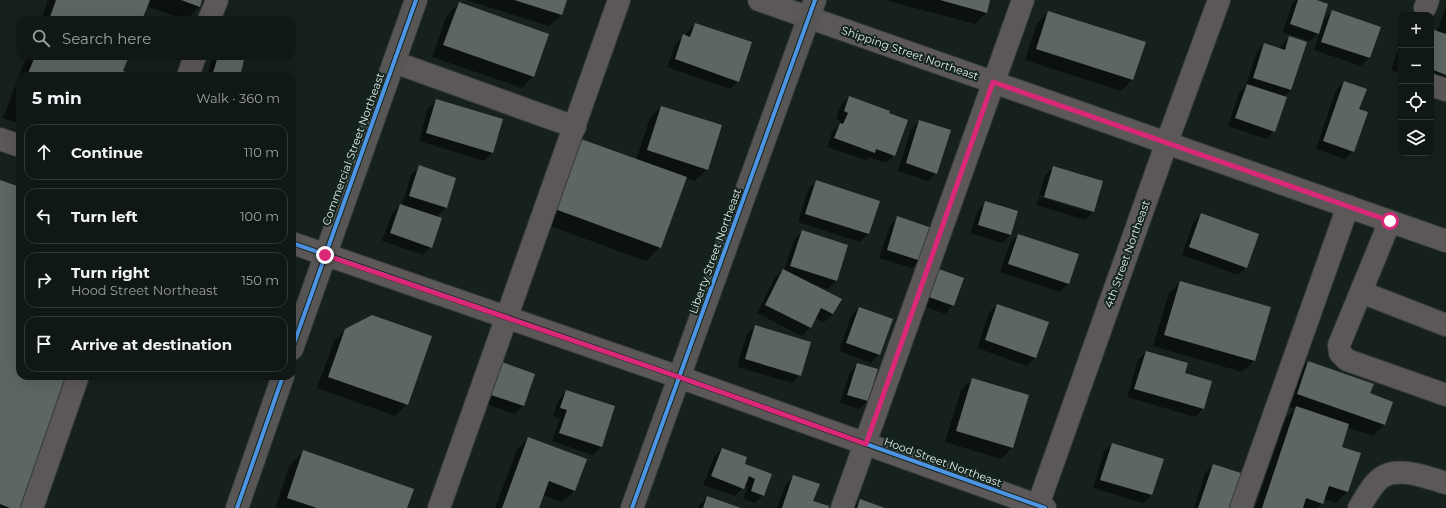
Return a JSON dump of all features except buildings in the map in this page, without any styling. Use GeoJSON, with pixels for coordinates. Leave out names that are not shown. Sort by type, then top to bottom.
{"type":"FeatureCollection","features":[{"type":"Feature","properties":{"kind":"highway","name":"Commercial Street Northeast"},"geometry":{"type":"LineString","coordinates":[[296,338],[416,0]]}},
{"type":"Feature","properties":{"kind":"highway","name":"Liberty Street Northeast"},"geometry":{"type":"LineString","coordinates":[[632,508],[811,9]]}},
{"type":"Feature","properties":{"kind":"highway"},"geometry":{"type":"LineString","coordinates":[[237,508],[282,380]]}},
{"type":"Feature","properties":{"kind":"street"},"geometry":{"type":"LineString","coordinates":[[211,16],[217,0]]}},
{"type":"Feature","properties":{"kind":"street"},"geometry":{"type":"LineString","coordinates":[[439,508],[619,0]]}},
{"type":"Feature","properties":{"kind":"street","name":"Shipping Street Northeast"},"geometry":{"type":"LineString","coordinates":[[759,0],[811,9],[993,82],[1446,241]]}},
{"type":"Feature","properties":{"kind":"street"},"geometry":{"type":"LineString","coordinates":[[842,508],[1023,0]]}},
{"type":"Feature","properties":{"kind":"street","name":"4th Street Northeast"},"geometry":{"type":"LineString","coordinates":[[1040,507],[1167,142],[1219,0]]}},
{"type":"Feature","properties":{"kind":"street"},"geometry":{"type":"LineString","coordinates":[[189,72],[194,60]]}},
{"type":"Feature","properties":{"kind":"street"},"geometry":{"type":"LineString","coordinates":[[394,62],[574,127]]}},
{"type":"Feature","properties":{"kind":"street"},"geometry":{"type":"LineString","coordinates":[[1434,86],[1446,90]]}},
{"type":"Feature","properties":{"kind":"street"},"geometry":{"type":"LineString","coordinates":[[0,139],[16,145]]}},
{"type":"Feature","properties":{"kind":"street"},"geometry":{"type":"LineString","coordinates":[[1241,508],[1348,206]]}},
{"type":"Feature","properties":{"kind":"street"},"geometry":{"type":"LineString","coordinates":[[1390,221],[1339,345],[1340,353],[1347,360],[1446,395]]}},
{"type":"Feature","properties":{"kind":"street","name":"Hood Street Northeast"},"geometry":{"type":"LineString","coordinates":[[296,244],[679,377],[1040,507]]}},
{"type":"Feature","properties":{"kind":"street"},"geometry":{"type":"LineString","coordinates":[[1361,292],[1446,325]]}},
{"type":"Feature","properties":{"kind":"street"},"geometry":{"type":"LineString","coordinates":[[32,508],[77,380]]}},
{"type":"Feature","properties":{"kind":"street"},"geometry":{"type":"LineString","coordinates":[[1359,508],[1371,488],[1384,476],[1396,473],[1417,474],[1446,483]]}},
{"type":"Feature","properties":{"kind":"cycle path"},"geometry":{"type":"LineString","coordinates":[[296,338],[416,0]]}},
{"type":"Feature","properties":{"kind":"cycle path"},"geometry":{"type":"LineString","coordinates":[[632,508],[815,0]]}},
{"type":"Feature","properties":{"kind":"cycle path"},"geometry":{"type":"LineString","coordinates":[[296,244],[679,377],[1045,508]]}},
{"type":"Feature","properties":{"kind":"cycle path"},"geometry":{"type":"LineString","coordinates":[[237,508],[282,380]]}},
{"type":"Feature","properties":{"kind":"route"},"geometry":{"type":"LineString","coordinates":[[325,255],[679,377],[866,444],[993,82],[1390,221]]}}]}
